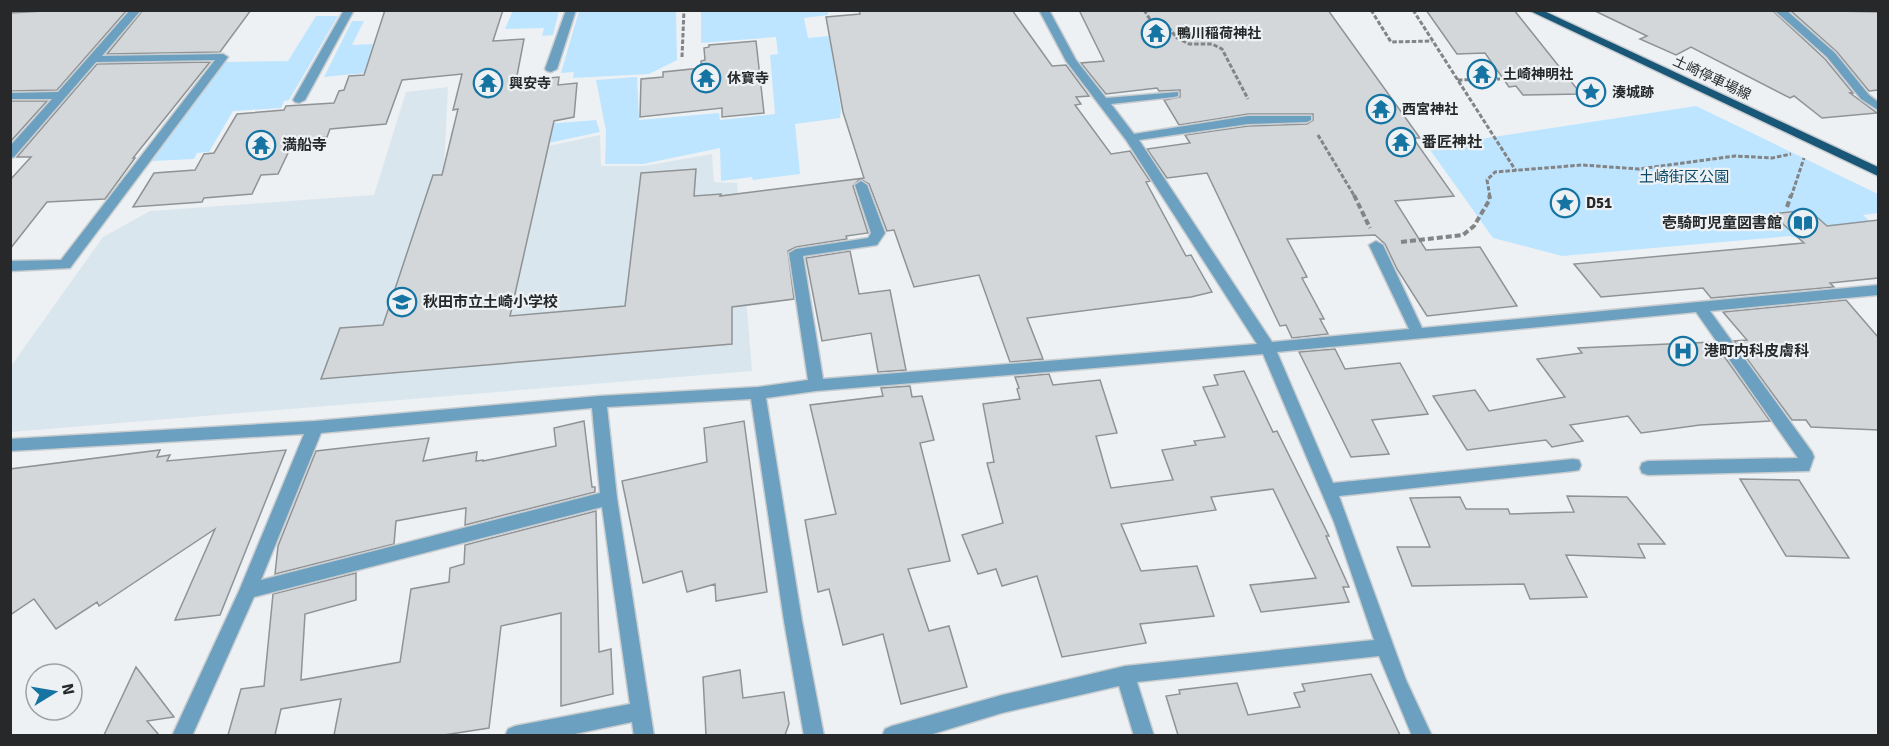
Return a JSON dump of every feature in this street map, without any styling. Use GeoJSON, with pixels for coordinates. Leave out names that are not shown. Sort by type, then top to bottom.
{"type":"FeatureCollection","features":[{"type":"Feature","properties":{"kind":"main road","name":"土崎停車場線"},"geometry":{"type":"LineString","coordinates":[[1533,10],[1878,172]]}},
{"type":"Feature","properties":{"kind":"street"},"geometry":{"type":"LineString","coordinates":[[10,154],[136,10]]}},
{"type":"Feature","properties":{"kind":"street"},"geometry":{"type":"LineString","coordinates":[[299,100],[350,10]]}},
{"type":"Feature","properties":{"kind":"street"},"geometry":{"type":"LineString","coordinates":[[551,69],[571,10]]}},
{"type":"Feature","properties":{"kind":"street"},"geometry":{"type":"LineString","coordinates":[[1044,10],[1071,61],[1131,138],[1268,348],[1342,522],[1397,681],[1422,735]]}},
{"type":"Feature","properties":{"kind":"street"},"geometry":{"type":"LineString","coordinates":[[1779,10],[1831,55],[1865,97],[1878,107]]}},
{"type":"Feature","properties":{"kind":"street"},"geometry":{"type":"LineString","coordinates":[[10,266],[65,265],[223,57],[94,59]]}},
{"type":"Feature","properties":{"kind":"street"},"geometry":{"type":"LineString","coordinates":[[1102,102],[1174,94]]}},
{"type":"Feature","properties":{"kind":"street"},"geometry":{"type":"LineString","coordinates":[[10,96],[64,95]]}},
{"type":"Feature","properties":{"kind":"street"},"geometry":{"type":"LineString","coordinates":[[1131,138],[1248,120],[1307,118]]}},
{"type":"Feature","properties":{"kind":"street"},"geometry":{"type":"LineString","coordinates":[[816,385],[796,253],[872,242],[879,233],[861,185]]}},
{"type":"Feature","properties":{"kind":"street"},"geometry":{"type":"LineString","coordinates":[[1376,245],[1417,332]]}},
{"type":"Feature","properties":{"kind":"street"},"geometry":{"type":"LineString","coordinates":[[10,445],[315,427],[600,402],[758,393],[816,385],[1268,348],[1417,332],[1878,290]]}},
{"type":"Feature","properties":{"kind":"street"},"geometry":{"type":"LineString","coordinates":[[1648,468],[1803,466],[1806,458],[1699,306]]}},
{"type":"Feature","properties":{"kind":"street"},"geometry":{"type":"LineString","coordinates":[[758,393],[793,621],[814,735]]}},
{"type":"Feature","properties":{"kind":"street"},"geometry":{"type":"LineString","coordinates":[[600,402],[609,498],[644,735]]}},
{"type":"Feature","properties":{"kind":"street"},"geometry":{"type":"LineString","coordinates":[[182,735],[248,591],[315,427]]}},
{"type":"Feature","properties":{"kind":"street"},"geometry":{"type":"LineString","coordinates":[[1328,490],[1573,465]]}},
{"type":"Feature","properties":{"kind":"street"},"geometry":{"type":"LineString","coordinates":[[248,591],[609,498]]}},
{"type":"Feature","properties":{"kind":"street"},"geometry":{"type":"LineString","coordinates":[[892,735],[1002,704],[1125,675],[1386,647]]}},
{"type":"Feature","properties":{"kind":"street"},"geometry":{"type":"LineString","coordinates":[[1125,675],[1144,735]]}},
{"type":"Feature","properties":{"kind":"street"},"geometry":{"type":"LineString","coordinates":[[515,735],[641,711]]}},
{"type":"Feature","properties":{"kind":"path"},"geometry":{"type":"LineString","coordinates":[[682,57],[684,10]]}},
{"type":"Feature","properties":{"kind":"path"},"geometry":{"type":"LineString","coordinates":[[1144,10],[1152,21],[1165,23],[1177,38],[1189,44]]}},
{"type":"Feature","properties":{"kind":"path"},"geometry":{"type":"LineString","coordinates":[[1371,10],[1391,42],[1433,41]]}},
{"type":"Feature","properties":{"kind":"path"},"geometry":{"type":"LineString","coordinates":[[1413,10],[1515,171]]}},
{"type":"Feature","properties":{"kind":"path"},"geometry":{"type":"LineString","coordinates":[[1458,80],[1500,79]]}},
{"type":"Feature","properties":{"kind":"path"},"geometry":{"type":"LineString","coordinates":[[1787,207],[1807,152]]}},
{"type":"Feature","properties":{"kind":"path"},"geometry":{"type":"LineString","coordinates":[[1376,245],[1463,235],[1474,226],[1490,199],[1487,180],[1495,172],[1582,165],[1640,169],[1736,156],[1772,158],[1795,154]]}},
{"type":"Feature","properties":{"kind":"shaded area","name":"秋田市立土崎小学校"},"geometry":{"type":"Polygon","coordinates":[[[448,87],[444,168],[600,135],[601,166],[644,166],[712,154],[714,182],[737,183],[752,371],[11,432],[11,366],[103,237],[150,211],[374,195],[406,92],[448,87]]]}},
{"type":"Feature","properties":{"kind":"green space"},"geometry":{"type":"Polygon","coordinates":[[[513,10],[559,11],[553,35],[542,36],[544,28],[505,29],[513,10]]]}},
{"type":"Feature","properties":{"kind":"green space"},"geometry":{"type":"Polygon","coordinates":[[[579,11],[676,11],[677,60],[649,74],[573,78],[574,72],[561,73],[579,11]]]}},
{"type":"Feature","properties":{"kind":"green space"},"geometry":{"type":"Polygon","coordinates":[[[701,11],[828,11],[828,15],[804,18],[808,38],[829,36],[841,109],[840,118],[795,124],[800,174],[753,180],[752,177],[721,181],[720,148],[643,164],[605,164],[606,131],[596,80],[637,77],[639,120],[719,113],[720,120],[775,114],[770,55],[778,54],[776,37],[701,43],[701,11]]]}},
{"type":"Feature","properties":{"kind":"green space"},"geometry":{"type":"Polygon","coordinates":[[[316,16],[338,16],[289,100],[284,101],[281,108],[233,111],[209,152],[197,153],[194,159],[152,161],[225,62],[288,61],[316,16]]]}},
{"type":"Feature","properties":{"kind":"green space"},"geometry":{"type":"Polygon","coordinates":[[[352,21],[364,21],[352,45],[373,44],[364,73],[324,77],[352,21]]]}},
{"type":"Feature","properties":{"kind":"green space","name":"土崎街区公園"},"geometry":{"type":"Polygon","coordinates":[[[1696,106],[1878,194],[1878,213],[1863,215],[1878,229],[1878,233],[1803,240],[1790,236],[1562,256],[1493,238],[1428,147],[1696,106]]]}},
{"type":"Feature","properties":{"kind":"green space"},"geometry":{"type":"Polygon","coordinates":[[[596,120],[600,132],[447,165],[451,132],[596,120]]]}},
{"type":"Feature","properties":{"kind":"building"},"geometry":{"type":"Polygon","coordinates":[[[127,10],[57,90],[10,91],[10,13],[127,10]]]}},
{"type":"Feature","properties":{"kind":"building"},"geometry":{"type":"Polygon","coordinates":[[[143,10],[251,10],[220,52],[107,54],[143,10]]]}},
{"type":"Feature","properties":{"kind":"building"},"geometry":{"type":"Polygon","coordinates":[[[385,10],[503,10],[493,41],[524,39],[516,81],[559,77],[558,85],[577,83],[574,117],[554,121],[510,316],[625,306],[641,173],[696,169],[694,196],[721,194],[720,196],[864,178],[843,112],[826,17],[860,14],[859,10],[1012,10],[1052,66],[1066,65],[1089,96],[1076,97],[1081,104],[1075,105],[1111,154],[1130,151],[1150,181],[1146,182],[1186,256],[1191,255],[1212,292],[1191,297],[1027,318],[1043,359],[1010,362],[979,275],[914,287],[894,230],[887,231],[869,184],[860,179],[853,186],[868,233],[846,236],[847,239],[796,247],[788,251],[794,299],[732,307],[732,344],[321,379],[340,328],[383,325],[433,175],[442,175],[458,109],[453,110],[462,74],[402,80],[386,124],[330,129],[327,137],[307,139],[302,150],[289,151],[278,174],[261,175],[252,194],[204,198],[202,202],[133,207],[154,173],[195,170],[204,154],[214,153],[237,114],[284,110],[286,106],[334,103],[339,91],[344,90],[349,76],[364,75],[385,10]]]}},
{"type":"Feature","properties":{"kind":"building"},"geometry":{"type":"Polygon","coordinates":[[[1079,10],[1328,10],[1420,138],[1413,138],[1454,196],[1395,201],[1426,250],[1480,247],[1517,306],[1427,316],[1397,269],[1385,244],[1375,235],[1287,239],[1307,277],[1302,278],[1324,319],[1320,319],[1328,334],[1292,338],[1286,325],[1280,326],[1207,173],[1167,178],[1147,149],[1190,143],[1185,135],[1248,126],[1307,124],[1313,120],[1313,114],[1248,114],[1179,125],[1164,100],[1180,97],[1180,90],[1159,91],[1157,88],[1106,94],[1081,63],[1104,61],[1079,10]]]}},
{"type":"Feature","properties":{"kind":"building","name":"土崎神明社"},"geometry":{"type":"Polygon","coordinates":[[[1426,10],[1514,10],[1581,94],[1523,95],[1516,86],[1509,87],[1485,53],[1457,54],[1426,10]]]}},
{"type":"Feature","properties":{"kind":"building"},"geometry":{"type":"Polygon","coordinates":[[[1593,10],[1772,10],[1825,59],[1853,93],[1850,93],[1877,113],[1822,118],[1794,96],[1790,98],[1691,47],[1676,55],[1640,39],[1647,36],[1593,10]]]}},
{"type":"Feature","properties":{"kind":"building"},"geometry":{"type":"Polygon","coordinates":[[[1790,10],[1878,12],[1878,90],[1869,91],[1837,52],[1790,10]]]}},
{"type":"Feature","properties":{"kind":"building","name":"休寳寺"},"geometry":{"type":"Polygon","coordinates":[[[756,41],[764,113],[722,117],[722,108],[640,117],[641,79],[663,77],[663,72],[701,68],[701,61],[705,60],[704,48],[709,45],[756,41]]]}},
{"type":"Feature","properties":{"kind":"building"},"geometry":{"type":"Polygon","coordinates":[[[210,62],[133,158],[135,158],[105,199],[47,202],[10,249],[10,180],[31,157],[17,157],[97,64],[210,62]]]}},
{"type":"Feature","properties":{"kind":"building"},"geometry":{"type":"Polygon","coordinates":[[[10,101],[47,101],[10,142],[10,101]]]}},
{"type":"Feature","properties":{"kind":"building"},"geometry":{"type":"Polygon","coordinates":[[[1809,210],[1827,226],[1878,220],[1878,278],[1830,283],[1834,287],[1711,298],[1703,288],[1601,297],[1574,264],[1804,243],[1772,214],[1809,210]]]}},
{"type":"Feature","properties":{"kind":"building"},"geometry":{"type":"Polygon","coordinates":[[[850,251],[859,294],[890,290],[906,370],[878,372],[871,333],[822,341],[806,258],[850,251]]]}},
{"type":"Feature","properties":{"kind":"building"},"geometry":{"type":"Polygon","coordinates":[[[1846,300],[1878,337],[1878,430],[1811,427],[1806,420],[1792,420],[1734,341],[1747,340],[1723,312],[1846,300]]]}},
{"type":"Feature","properties":{"kind":"building"},"geometry":{"type":"Polygon","coordinates":[[[1714,342],[1770,421],[1700,425],[1641,433],[1628,416],[1570,425],[1583,441],[1552,447],[1546,440],[1467,450],[1433,396],[1475,390],[1489,411],[1565,397],[1537,359],[1582,353],[1578,348],[1714,342]]]}},
{"type":"Feature","properties":{"kind":"building"},"geometry":{"type":"Polygon","coordinates":[[[1335,349],[1345,369],[1400,363],[1428,414],[1372,420],[1389,454],[1351,457],[1299,352],[1335,349]]]}},
{"type":"Feature","properties":{"kind":"building"},"geometry":{"type":"Polygon","coordinates":[[[1244,371],[1273,432],[1277,431],[1329,536],[1326,536],[1349,587],[1343,587],[1349,602],[1261,612],[1250,585],[1316,578],[1273,489],[1211,497],[1216,510],[1121,524],[1141,571],[1197,566],[1214,616],[1140,624],[1146,643],[1062,657],[1037,576],[1002,586],[996,569],[978,574],[962,535],[1003,523],[987,463],[994,462],[983,404],[1020,399],[1015,377],[1049,374],[1053,385],[1100,380],[1117,433],[1096,436],[1111,488],[1173,480],[1162,450],[1196,445],[1194,441],[1225,437],[1203,387],[1218,385],[1214,375],[1244,371]]]}},
{"type":"Feature","properties":{"kind":"building"},"geometry":{"type":"Polygon","coordinates":[[[910,386],[912,397],[922,396],[934,440],[920,443],[950,561],[908,569],[929,631],[949,626],[967,687],[901,704],[883,634],[843,645],[829,589],[818,592],[805,520],[836,514],[810,405],[883,396],[881,388],[910,386]]]}},
{"type":"Feature","properties":{"kind":"building"},"geometry":{"type":"Polygon","coordinates":[[[584,421],[592,487],[595,487],[595,492],[465,525],[466,508],[396,521],[394,544],[275,574],[278,546],[316,451],[429,438],[423,461],[477,452],[476,461],[483,461],[556,446],[554,428],[584,421]]]}},
{"type":"Feature","properties":{"kind":"building"},"geometry":{"type":"Polygon","coordinates":[[[744,421],[767,592],[716,601],[715,584],[687,592],[682,571],[643,583],[622,481],[707,462],[704,428],[744,421]]]}},
{"type":"Feature","properties":{"kind":"building"},"geometry":{"type":"Polygon","coordinates":[[[160,450],[157,457],[170,455],[167,461],[286,450],[220,615],[175,620],[215,529],[99,606],[97,602],[56,629],[34,599],[10,615],[10,469],[160,450]]]}},
{"type":"Feature","properties":{"kind":"building"},"geometry":{"type":"Polygon","coordinates":[[[1740,479],[1799,480],[1849,558],[1786,556],[1740,479]]]}},
{"type":"Feature","properties":{"kind":"building"},"geometry":{"type":"Polygon","coordinates":[[[1567,496],[1627,497],[1665,544],[1638,544],[1645,558],[1566,555],[1587,597],[1530,599],[1524,584],[1412,586],[1397,547],[1430,547],[1410,498],[1460,497],[1466,509],[1508,509],[1510,514],[1574,512],[1567,496]]]}},
{"type":"Feature","properties":{"kind":"building"},"geometry":{"type":"Polygon","coordinates":[[[596,511],[599,652],[611,649],[613,694],[561,706],[561,613],[501,626],[489,728],[444,735],[334,735],[341,699],[281,709],[275,735],[228,735],[241,689],[264,686],[273,594],[356,573],[356,600],[305,614],[301,680],[400,662],[411,589],[449,582],[450,568],[464,564],[465,545],[596,511]]]}},
{"type":"Feature","properties":{"kind":"building"},"geometry":{"type":"Polygon","coordinates":[[[136,667],[174,717],[147,721],[159,735],[104,735],[136,667]]]}},
{"type":"Feature","properties":{"kind":"building"},"geometry":{"type":"Polygon","coordinates":[[[740,670],[743,698],[784,692],[789,724],[785,735],[706,735],[703,677],[740,670]]]}},
{"type":"Feature","properties":{"kind":"building"},"geometry":{"type":"Polygon","coordinates":[[[1371,674],[1400,735],[1178,735],[1166,696],[1180,694],[1179,690],[1237,683],[1248,715],[1300,707],[1294,693],[1305,691],[1302,684],[1371,674]]]}},
{"type":"Feature","properties":{"kind":"place","name":"鴨川稲荷神社"},"geometry":{"type":"Point","coordinates":[1156,33]}},
{"type":"Feature","properties":{"kind":"place","name":"土崎神明社"},"geometry":{"type":"Point","coordinates":[1482,74]}},
{"type":"Feature","properties":{"kind":"place","name":"休寳寺"},"geometry":{"type":"Point","coordinates":[706,78]}},
{"type":"Feature","properties":{"kind":"place","name":"興安寺"},"geometry":{"type":"Point","coordinates":[488,83]}},
{"type":"Feature","properties":{"kind":"place","name":"湊城跡"},"geometry":{"type":"Point","coordinates":[1591,92]}},
{"type":"Feature","properties":{"kind":"place","name":"西宮神社"},"geometry":{"type":"Point","coordinates":[1381,109]}},
{"type":"Feature","properties":{"kind":"place","name":"番匠神社"},"geometry":{"type":"Point","coordinates":[1401,142]}},
{"type":"Feature","properties":{"kind":"place","name":"満船寺"},"geometry":{"type":"Point","coordinates":[261,145]}},
{"type":"Feature","properties":{"kind":"place","name":"D51"},"geometry":{"type":"Point","coordinates":[1565,203]}},
{"type":"Feature","properties":{"kind":"place","name":"壱騎町児童図書館"},"geometry":{"type":"Point","coordinates":[1803,223]}},
{"type":"Feature","properties":{"kind":"place","name":"秋田市立土崎小学校"},"geometry":{"type":"Point","coordinates":[402,302]}},
{"type":"Feature","properties":{"kind":"place","name":"港町内科皮膚科"},"geometry":{"type":"Point","coordinates":[1683,351]}}]}
